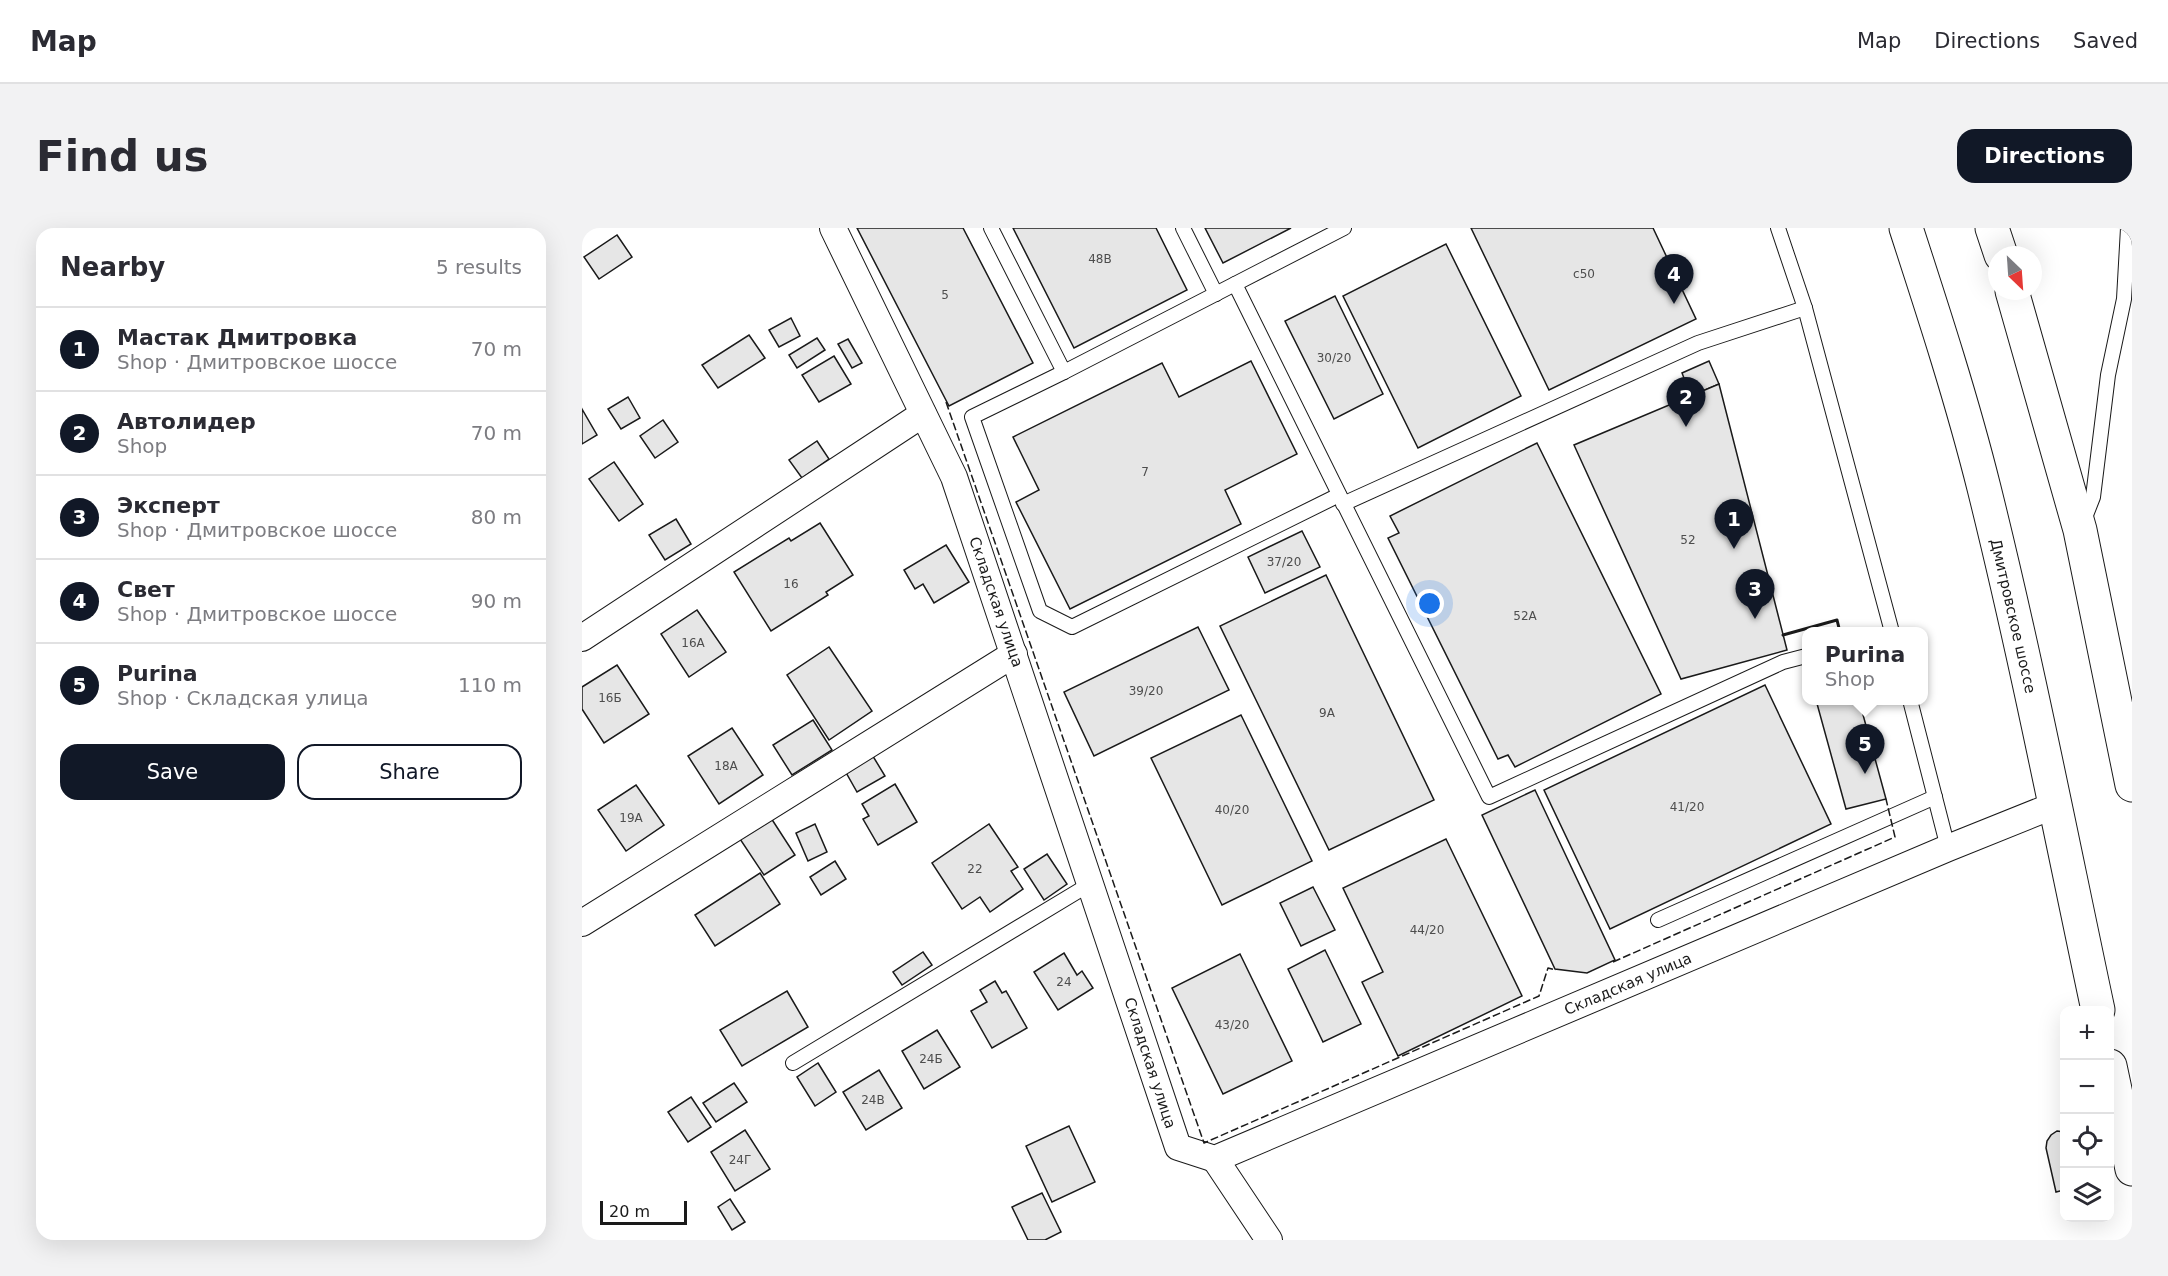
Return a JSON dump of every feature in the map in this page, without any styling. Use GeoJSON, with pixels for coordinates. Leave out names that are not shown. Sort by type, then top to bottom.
{"type":"FeatureCollection","features":[{"type":"Feature","properties":{"kind":"highway","name":"Дмитровское шоссе"},"geometry":{"type":"LineString","coordinates":[[1906,228],[1944,347],[1984,487],[2020,639],[2097,1006]]}},
{"type":"Feature","properties":{"kind":"highway"},"geometry":{"type":"LineString","coordinates":[[1992,228],[1998,246]]}},
{"type":"Feature","properties":{"kind":"highway"},"geometry":{"type":"LineString","coordinates":[[2015,300],[2080,530],[2132,785]]}},
{"type":"Feature","properties":{"kind":"highway"},"geometry":{"type":"LineString","coordinates":[[2114,1088],[2132,1169]]}},
{"type":"Feature","properties":{"kind":"street","name":"Складская улица"},"geometry":{"type":"LineString","coordinates":[[833,228],[954,477],[1178,1147],[1215,1159],[1948,848],[2055,805]]}},
{"type":"Feature","properties":{"kind":"street"},"geometry":{"type":"LineString","coordinates":[[582,638],[923,414]]}},
{"type":"Feature","properties":{"kind":"street"},"geometry":{"type":"LineString","coordinates":[[582,923],[1014,654]]}},
{"type":"Feature","properties":{"kind":"street"},"geometry":{"type":"LineString","coordinates":[[1215,1159],[1269,1240]]}},
{"type":"Feature","properties":{"kind":"lane"},"geometry":{"type":"LineString","coordinates":[[991,228],[1064,372]]}},
{"type":"Feature","properties":{"kind":"lane"},"geometry":{"type":"LineString","coordinates":[[1183,228],[1216,294]]}},
{"type":"Feature","properties":{"kind":"lane"},"geometry":{"type":"LineString","coordinates":[[1344,228],[972,417],[1040,611],[1072,627],[1341,499],[1698,343],[1805,308]]}},
{"type":"Feature","properties":{"kind":"lane"},"geometry":{"type":"LineString","coordinates":[[1778,228],[1805,308],[1891,627]]}},
{"type":"Feature","properties":{"kind":"lane"},"geometry":{"type":"LineString","coordinates":[[2080,530],[2093,496],[2108,375],[2124,299],[2127,228]]}},
{"type":"Feature","properties":{"kind":"lane"},"geometry":{"type":"LineString","coordinates":[[1235,284],[1489,797],[1783,662],[1802,657]]}},
{"type":"Feature","properties":{"kind":"lane"},"geometry":{"type":"LineString","coordinates":[[1911,705],[1948,848]]}},
{"type":"Feature","properties":{"kind":"lane"},"geometry":{"type":"LineString","coordinates":[[1658,920],[1935,797]]}},
{"type":"Feature","properties":{"kind":"lane"},"geometry":{"type":"LineString","coordinates":[[793,1062],[1090,884]]}},
{"type":"Feature","properties":{"kind":"building"},"geometry":{"type":"Polygon","coordinates":[[[857,228],[963,228],[1033,363],[949,406],[857,228]]]}},
{"type":"Feature","properties":{"kind":"building"},"geometry":{"type":"Polygon","coordinates":[[[1013,228],[1156,228],[1187,290],[1074,348],[1013,228]]]}},
{"type":"Feature","properties":{"kind":"building"},"geometry":{"type":"Polygon","coordinates":[[[1205,228],[1291,228],[1223,263],[1205,228]]]}},
{"type":"Feature","properties":{"kind":"building"},"geometry":{"type":"Polygon","coordinates":[[[1471,228],[1653,228],[1696,319],[1549,390],[1471,228]]]}},
{"type":"Feature","properties":{"kind":"building"},"geometry":{"type":"Polygon","coordinates":[[[617,235],[632,257],[599,279],[584,257],[617,235]]]}},
{"type":"Feature","properties":{"kind":"building"},"geometry":{"type":"Polygon","coordinates":[[[1446,244],[1521,396],[1418,448],[1343,296],[1446,244]]]}},
{"type":"Feature","properties":{"kind":"building"},"geometry":{"type":"Polygon","coordinates":[[[1335,296],[1383,394],[1334,419],[1285,321],[1335,296]]]}},
{"type":"Feature","properties":{"kind":"building"},"geometry":{"type":"Polygon","coordinates":[[[791,318],[800,336],[779,347],[769,330],[791,318]]]}},
{"type":"Feature","properties":{"kind":"building"},"geometry":{"type":"Polygon","coordinates":[[[749,335],[765,358],[718,388],[702,365],[749,335]]]}},
{"type":"Feature","properties":{"kind":"building"},"geometry":{"type":"Polygon","coordinates":[[[817,338],[825,350],[797,368],[789,355],[817,338]]]}},
{"type":"Feature","properties":{"kind":"building"},"geometry":{"type":"Polygon","coordinates":[[[848,339],[862,363],[852,368],[838,344],[848,339]]]}},
{"type":"Feature","properties":{"kind":"building"},"geometry":{"type":"Polygon","coordinates":[[[834,356],[851,384],[819,402],[802,375],[834,356]]]}},
{"type":"Feature","properties":{"kind":"building"},"geometry":{"type":"Polygon","coordinates":[[[1251,361],[1297,454],[1225,490],[1241,524],[1070,609],[1016,502],[1039,490],[1013,437],[1162,363],[1179,397],[1251,361]]]}},
{"type":"Feature","properties":{"kind":"building"},"geometry":{"type":"Polygon","coordinates":[[[1709,361],[1719,384],[1691,396],[1682,373],[1709,361]]]}},
{"type":"Feature","properties":{"kind":"building"},"geometry":{"type":"Polygon","coordinates":[[[1719,384],[1787,650],[1681,679],[1574,445],[1719,384]]]}},
{"type":"Feature","properties":{"kind":"building"},"geometry":{"type":"Polygon","coordinates":[[[628,397],[640,418],[621,429],[608,409],[628,397]]]}},
{"type":"Feature","properties":{"kind":"building"},"geometry":{"type":"Polygon","coordinates":[[[582,409],[597,435],[582,444],[582,409]]]}},
{"type":"Feature","properties":{"kind":"building"},"geometry":{"type":"Polygon","coordinates":[[[663,420],[678,442],[655,458],[640,436],[663,420]]]}},
{"type":"Feature","properties":{"kind":"building"},"geometry":{"type":"Polygon","coordinates":[[[817,441],[829,459],[802,478],[789,460],[817,441]]]}},
{"type":"Feature","properties":{"kind":"building"},"geometry":{"type":"Polygon","coordinates":[[[1537,443],[1661,694],[1515,767],[1508,755],[1498,759],[1388,538],[1399,533],[1390,516],[1537,443]]]}},
{"type":"Feature","properties":{"kind":"building"},"geometry":{"type":"Polygon","coordinates":[[[614,462],[643,504],[619,521],[589,479],[614,462]]]}},
{"type":"Feature","properties":{"kind":"building"},"geometry":{"type":"Polygon","coordinates":[[[676,519],[691,544],[665,560],[649,535],[676,519]]]}},
{"type":"Feature","properties":{"kind":"building"},"geometry":{"type":"Polygon","coordinates":[[[820,523],[853,575],[826,592],[828,595],[771,631],[734,572],[789,538],[791,541],[820,523]]]}},
{"type":"Feature","properties":{"kind":"building"},"geometry":{"type":"Polygon","coordinates":[[[1302,531],[1320,567],[1265,593],[1248,557],[1302,531]]]}},
{"type":"Feature","properties":{"kind":"building"},"geometry":{"type":"Polygon","coordinates":[[[946,545],[969,582],[934,603],[923,584],[915,589],[904,570],[946,545]]]}},
{"type":"Feature","properties":{"kind":"building"},"geometry":{"type":"Polygon","coordinates":[[[1326,575],[1434,800],[1329,850],[1220,626],[1326,575]]]}},
{"type":"Feature","properties":{"kind":"building"},"geometry":{"type":"Polygon","coordinates":[[[697,610],[726,652],[689,677],[661,634],[697,610]]]}},
{"type":"Feature","properties":{"kind":"building"},"geometry":{"type":"Polygon","coordinates":[[[1198,627],[1229,690],[1094,756],[1064,692],[1198,627]]]}},
{"type":"Feature","properties":{"kind":"building"},"geometry":{"type":"Polygon","coordinates":[[[829,647],[872,711],[829,740],[787,675],[829,647]]]}},
{"type":"Feature","properties":{"kind":"building"},"geometry":{"type":"Polygon","coordinates":[[[617,665],[649,714],[604,743],[582,709],[582,687],[617,665]]]}},
{"type":"Feature","properties":{"kind":"building"},"geometry":{"type":"Polygon","coordinates":[[[1765,685],[1831,824],[1610,929],[1544,790],[1765,685]]]}},
{"type":"Feature","properties":{"kind":"building"},"geometry":{"type":"Polygon","coordinates":[[[1817,705],[1860,705],[1886,799],[1846,809],[1817,705]]]}},
{"type":"Feature","properties":{"kind":"building"},"geometry":{"type":"Polygon","coordinates":[[[1241,715],[1312,861],[1222,905],[1151,758],[1241,715]]]}},
{"type":"Feature","properties":{"kind":"building"},"geometry":{"type":"Polygon","coordinates":[[[813,720],[832,750],[792,775],[773,745],[813,720]]]}},
{"type":"Feature","properties":{"kind":"building"},"geometry":{"type":"Polygon","coordinates":[[[732,728],[763,775],[719,804],[688,756],[732,728]]]}},
{"type":"Feature","properties":{"kind":"building"},"geometry":{"type":"Polygon","coordinates":[[[871,753],[885,776],[857,792],[844,769],[871,753]]]}},
{"type":"Feature","properties":{"kind":"building"},"geometry":{"type":"Polygon","coordinates":[[[895,784],[917,822],[878,845],[863,819],[869,816],[862,804],[895,784]]]}},
{"type":"Feature","properties":{"kind":"building"},"geometry":{"type":"Polygon","coordinates":[[[636,785],[664,825],[626,851],[598,810],[636,785]]]}},
{"type":"Feature","properties":{"kind":"building"},"geometry":{"type":"Polygon","coordinates":[[[1535,790],[1615,960],[1587,973],[1555,969],[1482,815],[1535,790]]]}},
{"type":"Feature","properties":{"kind":"building"},"geometry":{"type":"Polygon","coordinates":[[[771,818],[795,855],[764,875],[740,839],[771,818]]]}},
{"type":"Feature","properties":{"kind":"building"},"geometry":{"type":"Polygon","coordinates":[[[815,824],[827,852],[808,861],[796,833],[815,824]]]}},
{"type":"Feature","properties":{"kind":"building"},"geometry":{"type":"Polygon","coordinates":[[[989,824],[1018,867],[1011,871],[1023,889],[990,912],[980,897],[962,909],[932,863],[989,824]]]}},
{"type":"Feature","properties":{"kind":"building"},"geometry":{"type":"Polygon","coordinates":[[[1446,839],[1522,996],[1398,1056],[1362,982],[1383,972],[1343,888],[1446,839]]]}},
{"type":"Feature","properties":{"kind":"building"},"geometry":{"type":"Polygon","coordinates":[[[1047,854],[1067,884],[1044,900],[1024,869],[1047,854]]]}},
{"type":"Feature","properties":{"kind":"building"},"geometry":{"type":"Polygon","coordinates":[[[835,861],[846,879],[821,895],[810,877],[835,861]]]}},
{"type":"Feature","properties":{"kind":"building"},"geometry":{"type":"Polygon","coordinates":[[[760,873],[780,904],[715,946],[695,915],[760,873]]]}},
{"type":"Feature","properties":{"kind":"building"},"geometry":{"type":"Polygon","coordinates":[[[1313,887],[1335,930],[1301,946],[1280,903],[1313,887]]]}},
{"type":"Feature","properties":{"kind":"building"},"geometry":{"type":"Polygon","coordinates":[[[1325,950],[1361,1024],[1323,1042],[1288,969],[1325,950]]]}},
{"type":"Feature","properties":{"kind":"building"},"geometry":{"type":"Polygon","coordinates":[[[923,952],[932,965],[902,985],[893,972],[923,952]]]}},
{"type":"Feature","properties":{"kind":"building"},"geometry":{"type":"Polygon","coordinates":[[[1064,953],[1077,975],[1082,971],[1093,988],[1058,1010],[1034,972],[1064,953]]]}},
{"type":"Feature","properties":{"kind":"building"},"geometry":{"type":"Polygon","coordinates":[[[1240,954],[1292,1061],[1223,1094],[1172,988],[1240,954]]]}},
{"type":"Feature","properties":{"kind":"building"},"geometry":{"type":"Polygon","coordinates":[[[995,981],[1002,993],[1006,991],[1027,1028],[992,1048],[971,1011],[987,1002],[980,990],[995,981]]]}},
{"type":"Feature","properties":{"kind":"building"},"geometry":{"type":"Polygon","coordinates":[[[787,991],[808,1027],[742,1066],[720,1030],[787,991]]]}},
{"type":"Feature","properties":{"kind":"building"},"geometry":{"type":"Polygon","coordinates":[[[937,1030],[960,1067],[924,1089],[902,1051],[937,1030]]]}},
{"type":"Feature","properties":{"kind":"building"},"geometry":{"type":"Polygon","coordinates":[[[818,1063],[836,1092],[815,1106],[797,1077],[818,1063]]]}},
{"type":"Feature","properties":{"kind":"building"},"geometry":{"type":"Polygon","coordinates":[[[879,1070],[902,1108],[866,1130],[843,1092],[879,1070]]]}},
{"type":"Feature","properties":{"kind":"building"},"geometry":{"type":"Polygon","coordinates":[[[734,1083],[747,1102],[716,1122],[703,1103],[734,1083]]]}},
{"type":"Feature","properties":{"kind":"building"},"geometry":{"type":"Polygon","coordinates":[[[691,1097],[711,1127],[688,1142],[668,1112],[691,1097]]]}},
{"type":"Feature","properties":{"kind":"building"},"geometry":{"type":"Polygon","coordinates":[[[1069,1126],[1095,1182],[1052,1202],[1026,1146],[1069,1126]]]}},
{"type":"Feature","properties":{"kind":"building"},"geometry":{"type":"Polygon","coordinates":[[[745,1130],[770,1169],[735,1191],[711,1152],[745,1130]]]}},
{"type":"Feature","properties":{"kind":"building"},"geometry":{"type":"Polygon","coordinates":[[[2060,1131],[2060,1191],[2056,1192],[2046,1148],[2051,1135],[2060,1131]]]}},
{"type":"Feature","properties":{"kind":"building"},"geometry":{"type":"Polygon","coordinates":[[[1042,1193],[1061,1232],[1045,1240],[1028,1240],[1012,1207],[1042,1193]]]}},
{"type":"Feature","properties":{"kind":"building"},"geometry":{"type":"Polygon","coordinates":[[[730,1199],[745,1222],[732,1230],[718,1207],[730,1199]]]}},
{"type":"Feature","properties":{"kind":"fence"},"geometry":{"type":"LineString","coordinates":[[946,402],[1204,1143],[1539,996],[1548,968],[1556,970]]}},
{"type":"Feature","properties":{"kind":"fence"},"geometry":{"type":"LineString","coordinates":[[1613,962],[1895,837],[1886,799]]}},
{"type":"Feature","properties":{"kind":"wall"},"geometry":{"type":"LineString","coordinates":[[1812,627],[1837,620],[1839,627]]}},
{"type":"Feature","properties":{"kind":"wall"},"geometry":{"type":"LineString","coordinates":[[1783,635],[1802,630]]}},
{"type":"Feature","properties":{"kind":"place","name":"Свет"},"geometry":{"type":"Point","coordinates":[1674,304]}},
{"type":"Feature","properties":{"kind":"place","name":"Автолидер"},"geometry":{"type":"Point","coordinates":[1686,427]}},
{"type":"Feature","properties":{"kind":"place","name":"Мастак Дмитровка"},"geometry":{"type":"Point","coordinates":[1734,549]}},
{"type":"Feature","properties":{"kind":"place","name":"Эксперт"},"geometry":{"type":"Point","coordinates":[1755,619]}},
{"type":"Feature","properties":{"kind":"place","name":"Purina"},"geometry":{"type":"Point","coordinates":[1865,774]}}]}
